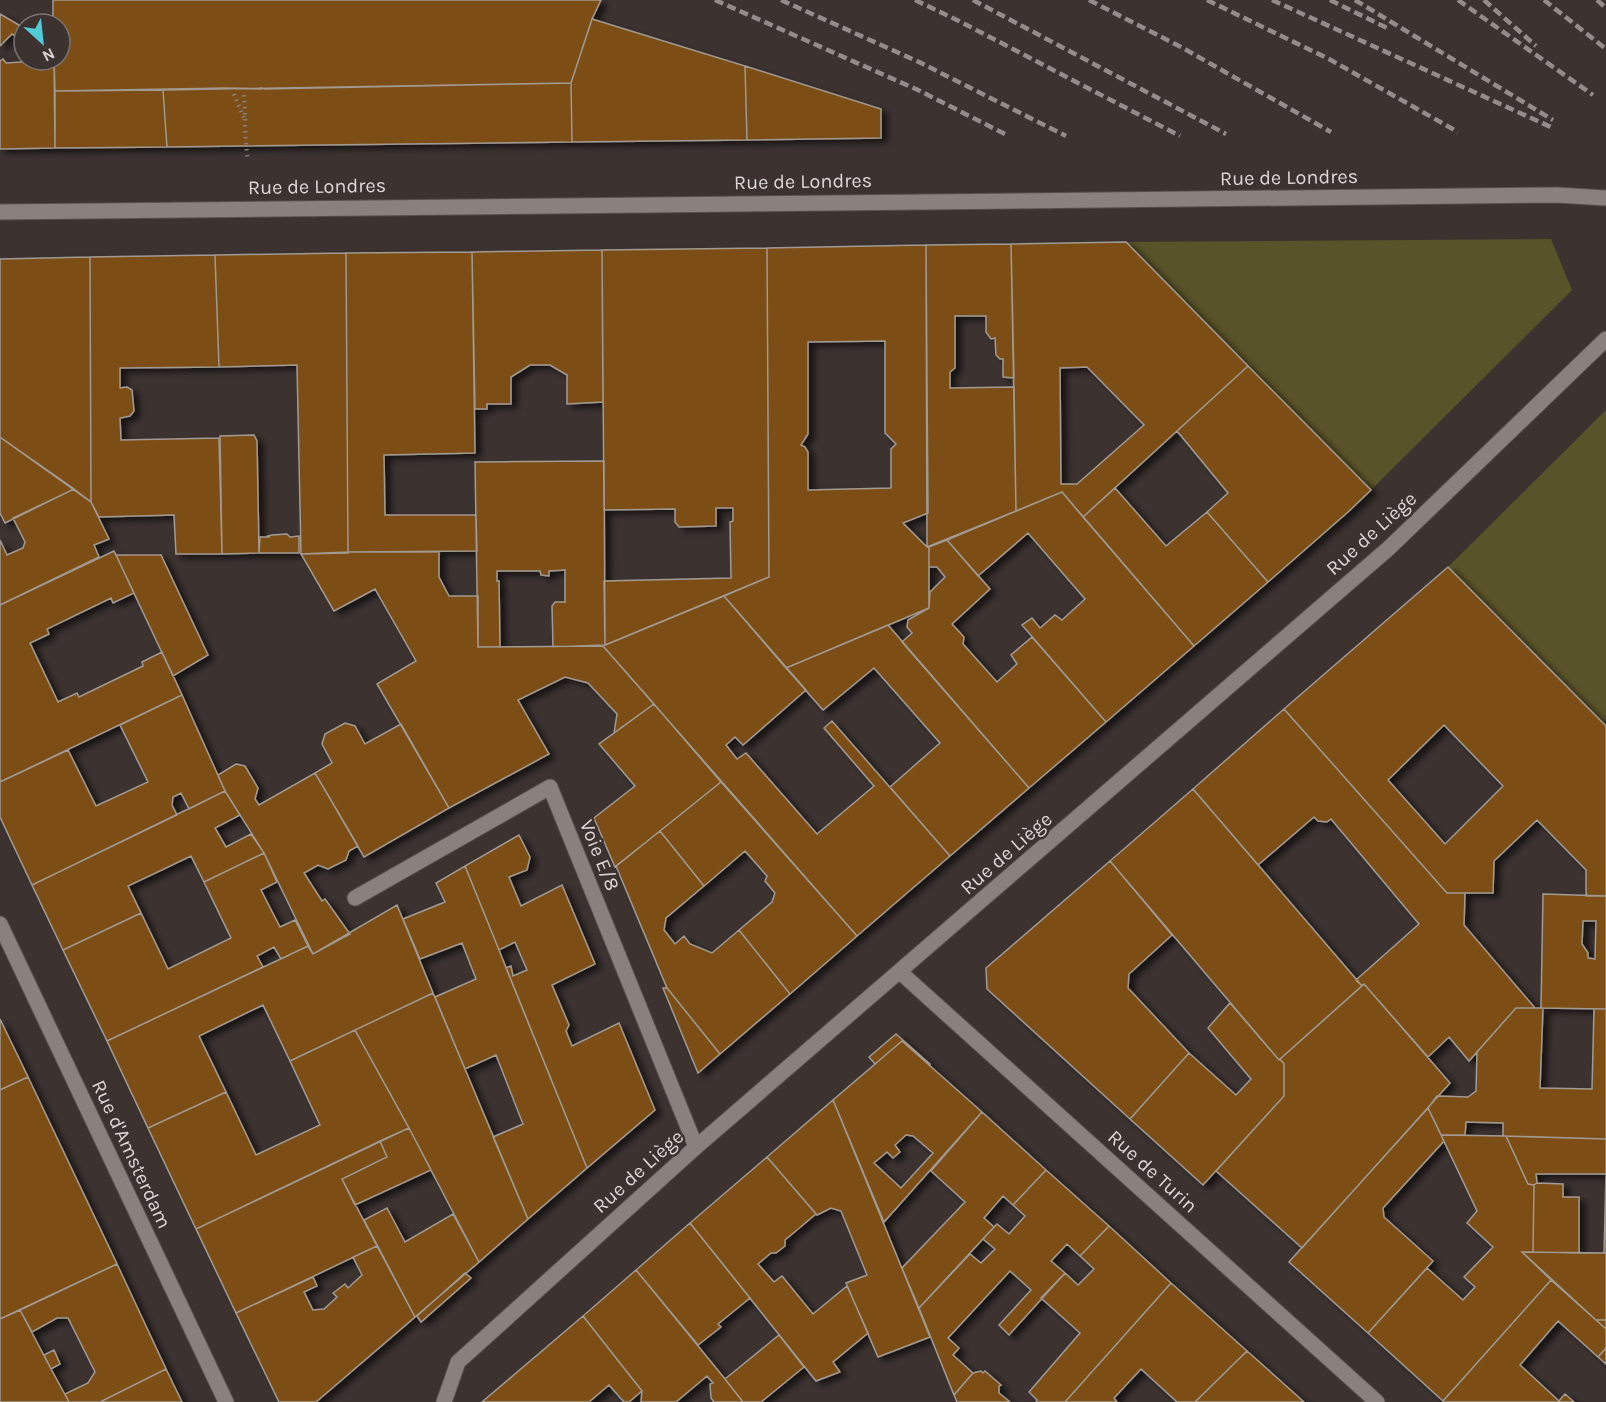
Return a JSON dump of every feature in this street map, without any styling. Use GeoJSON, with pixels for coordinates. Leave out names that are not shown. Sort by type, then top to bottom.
{"type":"FeatureCollection","features":[{"type":"Feature","properties":{"kind":"street","name":"Rue de Londres"},"geometry":{"type":"LineString","coordinates":[[0,212],[1557,195],[1606,198]]}},
{"type":"Feature","properties":{"kind":"street","name":"Rue de Liège"},"geometry":{"type":"LineString","coordinates":[[444,1402],[459,1362],[696,1147],[1389,548],[1606,339]]}},
{"type":"Feature","properties":{"kind":"street","name":"Voie E/8"},"geometry":{"type":"LineString","coordinates":[[355,898],[550,787],[696,1147]]}},
{"type":"Feature","properties":{"kind":"street","name":"Rue d'Amsterdam"},"geometry":{"type":"LineString","coordinates":[[0,924],[226,1402]]}},
{"type":"Feature","properties":{"kind":"street","name":"Rue de Turin"},"geometry":{"type":"LineString","coordinates":[[900,972],[1377,1402]]}},
{"type":"Feature","properties":{"kind":"path"},"geometry":{"type":"LineString","coordinates":[[234,94],[246,126]]}},
{"type":"Feature","properties":{"kind":"path"},"geometry":{"type":"LineString","coordinates":[[244,94],[248,160]]}},
{"type":"Feature","properties":{"kind":"shaded area"},"geometry":{"type":"Polygon","coordinates":[[[1551,239],[1572,290],[1371,490],[1126,242],[1551,239]]]}},
{"type":"Feature","properties":{"kind":"shaded area"},"geometry":{"type":"Polygon","coordinates":[[[1606,410],[1606,726],[1448,567],[1606,410]]]}},
{"type":"Feature","properties":{"kind":"building"},"geometry":{"type":"Polygon","coordinates":[[[53,0],[601,0],[592,19],[571,83],[55,91],[54,72],[72,72],[72,12],[53,12],[53,0]]]}},
{"type":"Feature","properties":{"kind":"building"},"geometry":{"type":"Polygon","coordinates":[[[0,14],[12,21],[12,34],[0,46],[0,14]]]}},
{"type":"Feature","properties":{"kind":"building"},"geometry":{"type":"Polygon","coordinates":[[[592,19],[745,66],[747,140],[572,142],[571,83],[592,19]]]}},
{"type":"Feature","properties":{"kind":"building"},"geometry":{"type":"Polygon","coordinates":[[[3,59],[6,63],[12,63],[12,72],[54,72],[55,148],[0,149],[0,61],[3,59]]]}},
{"type":"Feature","properties":{"kind":"building"},"geometry":{"type":"Polygon","coordinates":[[[745,66],[881,109],[881,138],[747,140],[745,66]]]}},
{"type":"Feature","properties":{"kind":"building"},"geometry":{"type":"Polygon","coordinates":[[[571,83],[572,142],[167,147],[163,90],[571,83]]]}},
{"type":"Feature","properties":{"kind":"building"},"geometry":{"type":"Polygon","coordinates":[[[163,90],[167,147],[55,148],[55,91],[163,90]]]}},
{"type":"Feature","properties":{"kind":"building"},"geometry":{"type":"Polygon","coordinates":[[[1126,242],[1248,366],[1083,517],[1062,492],[1016,511],[1011,244],[1126,242]],[[1087,367],[1060,368],[1061,484],[1077,484],[1144,425],[1087,367]]]}},
{"type":"Feature","properties":{"kind":"building"},"geometry":{"type":"Polygon","coordinates":[[[1011,244],[1014,378],[1003,377],[1003,359],[996,355],[995,338],[991,339],[986,332],[986,316],[955,316],[955,368],[950,372],[950,388],[1014,387],[1016,511],[927,547],[926,245],[1011,244]]]}},
{"type":"Feature","properties":{"kind":"building"},"geometry":{"type":"Polygon","coordinates":[[[926,245],[928,513],[903,523],[929,547],[929,608],[786,668],[724,596],[769,577],[767,248],[926,245]],[[885,341],[808,342],[808,434],[801,445],[808,452],[808,490],[891,488],[891,449],[896,444],[885,433],[885,341]]]}},
{"type":"Feature","properties":{"kind":"building"},"geometry":{"type":"Polygon","coordinates":[[[767,248],[769,577],[605,645],[604,581],[731,578],[730,522],[733,521],[733,508],[716,508],[716,526],[679,527],[675,522],[675,509],[604,510],[602,250],[767,248]]]}},
{"type":"Feature","properties":{"kind":"building"},"geometry":{"type":"Polygon","coordinates":[[[602,250],[603,402],[567,404],[567,375],[550,365],[530,365],[511,377],[511,404],[487,404],[487,409],[475,409],[472,252],[602,250]]]}},
{"type":"Feature","properties":{"kind":"building"},"geometry":{"type":"Polygon","coordinates":[[[472,252],[475,453],[384,455],[385,515],[476,515],[477,551],[348,552],[346,253],[472,252]]]}},
{"type":"Feature","properties":{"kind":"building"},"geometry":{"type":"Polygon","coordinates":[[[346,253],[348,553],[301,554],[297,365],[219,367],[215,255],[346,253]]]}},
{"type":"Feature","properties":{"kind":"building"},"geometry":{"type":"Polygon","coordinates":[[[215,255],[219,367],[120,368],[120,388],[127,387],[132,390],[134,411],[130,416],[120,418],[121,440],[219,438],[222,554],[176,554],[174,515],[99,517],[91,502],[90,257],[215,255]]]}},
{"type":"Feature","properties":{"kind":"building"},"geometry":{"type":"Polygon","coordinates":[[[90,257],[91,502],[0,437],[0,259],[90,257]]]}},
{"type":"Feature","properties":{"kind":"building"},"geometry":{"type":"Polygon","coordinates":[[[1248,366],[1371,490],[1268,582],[1207,512],[1228,493],[1177,431],[1248,366]]]}},
{"type":"Feature","properties":{"kind":"building"},"geometry":{"type":"Polygon","coordinates":[[[254,435],[257,441],[259,553],[222,554],[220,436],[254,435]]]}},
{"type":"Feature","properties":{"kind":"building"},"geometry":{"type":"Polygon","coordinates":[[[0,437],[74,489],[5,523],[0,513],[0,437]]]}},
{"type":"Feature","properties":{"kind":"building"},"geometry":{"type":"Polygon","coordinates":[[[604,461],[605,645],[553,647],[552,606],[555,602],[565,602],[565,570],[549,571],[549,576],[541,575],[540,571],[497,571],[500,647],[478,647],[475,462],[604,461]]]}},
{"type":"Feature","properties":{"kind":"building"},"geometry":{"type":"Polygon","coordinates":[[[1115,488],[1166,546],[1207,512],[1268,582],[1194,646],[1083,517],[1115,488]]]}},
{"type":"Feature","properties":{"kind":"building"},"geometry":{"type":"Polygon","coordinates":[[[74,489],[91,502],[109,539],[94,545],[99,557],[0,605],[0,540],[7,555],[23,548],[25,542],[13,518],[74,489]]]}},
{"type":"Feature","properties":{"kind":"building"},"geometry":{"type":"Polygon","coordinates":[[[1062,492],[1194,646],[1106,722],[1022,625],[1032,618],[1040,628],[1055,615],[1062,620],[1085,599],[1028,533],[978,576],[947,540],[1062,492]]]}},
{"type":"Feature","properties":{"kind":"building"},"geometry":{"type":"Polygon","coordinates":[[[287,534],[290,537],[299,536],[299,553],[259,553],[260,537],[287,534]]]}},
{"type":"Feature","properties":{"kind":"building"},"geometry":{"type":"Polygon","coordinates":[[[947,540],[990,589],[952,624],[964,637],[963,644],[997,682],[1017,664],[1011,655],[1032,637],[1106,722],[1029,788],[902,642],[912,633],[907,627],[908,620],[929,608],[930,592],[945,577],[937,567],[929,567],[929,547],[947,540]]]}},
{"type":"Feature","properties":{"kind":"building"},"geometry":{"type":"Polygon","coordinates":[[[114,551],[134,593],[113,603],[111,598],[47,629],[49,634],[30,643],[58,702],[77,693],[79,697],[143,666],[142,662],[162,652],[182,695],[0,782],[0,605],[114,551]]]}},
{"type":"Feature","properties":{"kind":"building"},"geometry":{"type":"Polygon","coordinates":[[[439,552],[439,577],[449,596],[478,596],[478,647],[603,646],[654,704],[614,733],[617,714],[588,683],[565,677],[518,700],[549,754],[449,808],[377,684],[416,661],[375,589],[334,611],[301,554],[439,552]]]}},
{"type":"Feature","properties":{"kind":"building"},"geometry":{"type":"Polygon","coordinates":[[[116,555],[161,555],[208,655],[173,676],[116,555]]]}},
{"type":"Feature","properties":{"kind":"building"},"geometry":{"type":"Polygon","coordinates":[[[1448,567],[1606,726],[1606,896],[1586,896],[1586,870],[1537,820],[1494,861],[1493,893],[1447,893],[1284,709],[1448,567]],[[1444,725],[1388,780],[1445,844],[1503,786],[1444,725]]]}},
{"type":"Feature","properties":{"kind":"building"},"geometry":{"type":"Polygon","coordinates":[[[724,596],[806,690],[743,745],[735,737],[726,745],[737,759],[746,753],[817,834],[874,786],[824,728],[832,721],[950,856],[857,936],[603,646],[724,596]]]}},
{"type":"Feature","properties":{"kind":"building"},"geometry":{"type":"Polygon","coordinates":[[[888,625],[1029,788],[950,856],[890,787],[940,743],[874,668],[823,710],[786,668],[888,625]]]}},
{"type":"Feature","properties":{"kind":"building"},"geometry":{"type":"Polygon","coordinates":[[[182,695],[225,791],[189,809],[181,793],[173,797],[172,805],[177,815],[32,885],[0,817],[0,782],[68,750],[96,806],[148,782],[120,725],[182,695]]]}},
{"type":"Feature","properties":{"kind":"building"},"geometry":{"type":"Polygon","coordinates":[[[654,704],[721,782],[615,867],[594,818],[635,786],[599,744],[654,704]]]}},
{"type":"Feature","properties":{"kind":"building"},"geometry":{"type":"Polygon","coordinates":[[[1284,709],[1447,893],[1465,893],[1464,925],[1535,1008],[1516,1008],[1469,1061],[1449,1037],[1428,1057],[1364,984],[1362,986],[1356,980],[1419,924],[1331,819],[1327,822],[1318,821],[1314,817],[1258,865],[1193,789],[1284,709]]]}},
{"type":"Feature","properties":{"kind":"building"},"geometry":{"type":"Polygon","coordinates":[[[345,723],[355,726],[365,744],[401,724],[449,808],[364,857],[315,773],[332,763],[322,744],[325,734],[345,723]]]}},
{"type":"Feature","properties":{"kind":"building"},"geometry":{"type":"Polygon","coordinates":[[[236,764],[245,766],[258,788],[255,799],[259,805],[315,773],[358,846],[349,851],[346,860],[328,869],[318,865],[304,873],[322,901],[325,899],[350,934],[313,954],[264,853],[225,791],[218,775],[236,764]]]}},
{"type":"Feature","properties":{"kind":"building"},"geometry":{"type":"Polygon","coordinates":[[[721,782],[857,936],[790,994],[739,930],[772,902],[775,893],[765,881],[767,876],[745,851],[704,886],[660,831],[721,782]]]}},
{"type":"Feature","properties":{"kind":"building"},"geometry":{"type":"Polygon","coordinates":[[[1193,789],[1362,986],[1279,1060],[1110,861],[1193,789]]]}},
{"type":"Feature","properties":{"kind":"building"},"geometry":{"type":"Polygon","coordinates":[[[225,791],[240,815],[215,828],[226,847],[251,834],[264,853],[204,882],[191,856],[128,886],[141,913],[63,950],[32,885],[225,791]]]}},
{"type":"Feature","properties":{"kind":"building"},"geometry":{"type":"Polygon","coordinates":[[[660,831],[704,886],[666,918],[664,930],[675,944],[684,936],[690,944],[712,953],[739,930],[790,994],[720,1054],[667,988],[616,866],[660,831]]]}},
{"type":"Feature","properties":{"kind":"building"},"geometry":{"type":"Polygon","coordinates":[[[519,835],[530,857],[527,870],[509,877],[521,906],[562,885],[595,964],[552,985],[569,1025],[566,1031],[572,1046],[619,1023],[655,1110],[587,1168],[506,968],[511,966],[513,976],[527,970],[515,942],[499,950],[465,866],[519,835]]]}},
{"type":"Feature","properties":{"kind":"building"},"geometry":{"type":"Polygon","coordinates":[[[264,853],[277,882],[261,890],[280,927],[295,920],[308,946],[281,959],[274,947],[257,956],[263,967],[107,1041],[63,950],[141,913],[168,969],[231,938],[204,882],[264,853]]]}},
{"type":"Feature","properties":{"kind":"building"},"geometry":{"type":"Polygon","coordinates":[[[1110,861],[1172,935],[1129,974],[1128,988],[1189,1053],[1130,1119],[987,989],[986,968],[1110,861]]]}},
{"type":"Feature","properties":{"kind":"building"},"geometry":{"type":"Polygon","coordinates":[[[465,866],[587,1168],[528,1219],[493,1137],[523,1124],[496,1055],[465,1069],[435,997],[476,979],[462,943],[420,959],[403,919],[445,902],[436,883],[465,866]]]}},
{"type":"Feature","properties":{"kind":"building"},"geometry":{"type":"Polygon","coordinates":[[[1543,894],[1606,896],[1606,1009],[1541,1008],[1543,894]],[[1583,921],[1582,944],[1588,953],[1588,958],[1595,959],[1596,921],[1583,921]]]}},
{"type":"Feature","properties":{"kind":"building"},"geometry":{"type":"Polygon","coordinates":[[[397,905],[433,993],[290,1061],[263,1005],[199,1036],[226,1092],[148,1128],[107,1041],[308,946],[313,954],[397,905]]]}},
{"type":"Feature","properties":{"kind":"building"},"geometry":{"type":"Polygon","coordinates":[[[1364,984],[1450,1083],[1302,1248],[1216,1171],[1284,1096],[1284,1064],[1280,1059],[1364,984]]]}},
{"type":"Feature","properties":{"kind":"building"},"geometry":{"type":"Polygon","coordinates":[[[663,988],[667,988],[720,1054],[698,1073],[663,988]]]}},
{"type":"Feature","properties":{"kind":"building"},"geometry":{"type":"Polygon","coordinates":[[[433,993],[528,1219],[479,1262],[355,1030],[433,993]]]}},
{"type":"Feature","properties":{"kind":"building"},"geometry":{"type":"Polygon","coordinates":[[[1230,1003],[1284,1064],[1284,1096],[1203,1185],[1130,1119],[1189,1053],[1236,1095],[1251,1079],[1208,1028],[1230,1003]]]}},
{"type":"Feature","properties":{"kind":"building"},"geometry":{"type":"Polygon","coordinates":[[[1516,1008],[1543,1008],[1540,1088],[1592,1089],[1594,1009],[1606,1009],[1606,1139],[1503,1136],[1503,1123],[1466,1122],[1465,1135],[1441,1135],[1428,1108],[1437,1096],[1468,1097],[1476,1091],[1477,1052],[1516,1008]]]}},
{"type":"Feature","properties":{"kind":"building"},"geometry":{"type":"Polygon","coordinates":[[[0,1019],[28,1077],[0,1090],[0,1019]]]}},
{"type":"Feature","properties":{"kind":"building"},"geometry":{"type":"Polygon","coordinates":[[[355,1030],[409,1128],[196,1229],[148,1128],[226,1092],[256,1155],[320,1125],[290,1061],[355,1030]]]}},
{"type":"Feature","properties":{"kind":"building"},"geometry":{"type":"Polygon","coordinates":[[[896,1034],[930,1065],[902,1041],[875,1064],[869,1057],[896,1034]]]}},
{"type":"Feature","properties":{"kind":"building"},"geometry":{"type":"Polygon","coordinates":[[[902,1041],[982,1112],[884,1222],[833,1100],[902,1041]],[[906,1135],[895,1145],[900,1152],[893,1158],[887,1152],[874,1163],[901,1188],[933,1153],[913,1136],[906,1135]]]}},
{"type":"Feature","properties":{"kind":"building"},"geometry":{"type":"Polygon","coordinates":[[[28,1077],[117,1264],[0,1319],[0,1090],[28,1077]]]}},
{"type":"Feature","properties":{"kind":"building"},"geometry":{"type":"Polygon","coordinates":[[[833,1100],[930,1337],[878,1357],[846,1283],[867,1275],[841,1211],[831,1208],[817,1215],[767,1157],[833,1100]]]}},
{"type":"Feature","properties":{"kind":"building"},"geometry":{"type":"Polygon","coordinates":[[[1428,1108],[1444,1141],[1383,1208],[1384,1217],[1433,1261],[1368,1333],[1289,1262],[1428,1108]]]}},
{"type":"Feature","properties":{"kind":"building"},"geometry":{"type":"Polygon","coordinates":[[[982,1112],[1046,1170],[1013,1205],[1003,1196],[984,1218],[994,1227],[919,1308],[902,1268],[965,1202],[931,1171],[982,1112]]]}},
{"type":"Feature","properties":{"kind":"building"},"geometry":{"type":"Polygon","coordinates":[[[409,1128],[431,1170],[355,1205],[342,1179],[387,1157],[380,1141],[409,1128]]]}},
{"type":"Feature","properties":{"kind":"building"},"geometry":{"type":"Polygon","coordinates":[[[1441,1135],[1506,1136],[1528,1184],[1534,1185],[1533,1252],[1522,1252],[1551,1280],[1443,1401],[1368,1333],[1427,1268],[1463,1300],[1475,1287],[1464,1277],[1493,1247],[1467,1223],[1477,1211],[1441,1135]]]}},
{"type":"Feature","properties":{"kind":"building"},"geometry":{"type":"Polygon","coordinates":[[[1506,1136],[1606,1139],[1606,1174],[1536,1174],[1537,1183],[1528,1184],[1506,1136]]]}},
{"type":"Feature","properties":{"kind":"building"},"geometry":{"type":"Polygon","coordinates":[[[380,1141],[387,1157],[342,1179],[377,1246],[236,1313],[196,1229],[380,1141]]]}},
{"type":"Feature","properties":{"kind":"building"},"geometry":{"type":"Polygon","coordinates":[[[767,1157],[816,1214],[785,1240],[785,1246],[776,1253],[771,1253],[758,1264],[774,1282],[782,1276],[813,1314],[847,1286],[868,1333],[833,1362],[840,1372],[816,1381],[690,1223],[767,1157]]]}},
{"type":"Feature","properties":{"kind":"building"},"geometry":{"type":"Polygon","coordinates":[[[1046,1170],[1109,1226],[1080,1256],[1067,1244],[1051,1261],[1065,1273],[1009,1335],[999,1325],[1031,1290],[1010,1271],[948,1338],[959,1348],[953,1355],[973,1373],[954,1395],[919,1308],[970,1254],[981,1263],[995,1249],[983,1239],[997,1224],[1009,1234],[1025,1216],[1013,1205],[1046,1170]]]}},
{"type":"Feature","properties":{"kind":"building"},"geometry":{"type":"Polygon","coordinates":[[[1606,1174],[1606,1253],[1604,1253],[1606,1174]]]}},
{"type":"Feature","properties":{"kind":"building"},"geometry":{"type":"Polygon","coordinates":[[[1537,1183],[1563,1184],[1563,1197],[1579,1197],[1579,1253],[1533,1252],[1534,1185],[1537,1183]]]}},
{"type":"Feature","properties":{"kind":"building"},"geometry":{"type":"Polygon","coordinates":[[[387,1208],[405,1242],[453,1214],[479,1262],[415,1317],[364,1220],[387,1208]]]}},
{"type":"Feature","properties":{"kind":"building"},"geometry":{"type":"Polygon","coordinates":[[[690,1223],[750,1298],[718,1324],[721,1327],[698,1345],[636,1270],[690,1223]]]}},
{"type":"Feature","properties":{"kind":"building"},"geometry":{"type":"Polygon","coordinates":[[[1109,1226],[1171,1283],[1065,1402],[1036,1402],[1037,1400],[1029,1392],[1080,1333],[1041,1298],[1065,1273],[1078,1285],[1094,1269],[1080,1256],[1109,1226]]]}},
{"type":"Feature","properties":{"kind":"building"},"geometry":{"type":"Polygon","coordinates":[[[377,1246],[415,1317],[316,1402],[279,1402],[236,1313],[313,1277],[317,1286],[304,1292],[313,1310],[324,1309],[337,1297],[333,1293],[345,1284],[348,1288],[362,1275],[353,1257],[377,1246]]]}},
{"type":"Feature","properties":{"kind":"building"},"geometry":{"type":"Polygon","coordinates":[[[1522,1252],[1606,1253],[1606,1320],[1596,1320],[1522,1252]]]}},
{"type":"Feature","properties":{"kind":"building"},"geometry":{"type":"Polygon","coordinates":[[[117,1264],[166,1369],[100,1402],[69,1402],[65,1394],[88,1383],[95,1372],[68,1318],[57,1318],[32,1332],[20,1310],[117,1264]]]}},
{"type":"Feature","properties":{"kind":"building"},"geometry":{"type":"Polygon","coordinates":[[[636,1270],[743,1402],[714,1402],[711,1398],[710,1384],[713,1383],[707,1376],[676,1402],[641,1402],[642,1391],[583,1316],[636,1270]]]}},
{"type":"Feature","properties":{"kind":"building"},"geometry":{"type":"Polygon","coordinates":[[[465,1273],[471,1278],[421,1322],[417,1316],[465,1273]]]}},
{"type":"Feature","properties":{"kind":"building"},"geometry":{"type":"Polygon","coordinates":[[[1551,1280],[1606,1329],[1606,1348],[1598,1357],[1558,1321],[1520,1365],[1558,1402],[1444,1402],[1443,1401],[1551,1280]]]}},
{"type":"Feature","properties":{"kind":"building"},"geometry":{"type":"Polygon","coordinates":[[[1171,1283],[1247,1351],[1195,1402],[1177,1402],[1141,1369],[1114,1398],[1117,1402],[1065,1402],[1171,1283]]]}},
{"type":"Feature","properties":{"kind":"building"},"geometry":{"type":"Polygon","coordinates":[[[20,1310],[69,1402],[0,1402],[0,1319],[20,1310]]]}},
{"type":"Feature","properties":{"kind":"building"},"geometry":{"type":"Polygon","coordinates":[[[583,1316],[642,1391],[629,1402],[624,1402],[609,1385],[589,1402],[482,1402],[583,1316]]]}},
{"type":"Feature","properties":{"kind":"building"},"geometry":{"type":"Polygon","coordinates":[[[1596,1320],[1606,1320],[1606,1329],[1596,1320]]]}},
{"type":"Feature","properties":{"kind":"building"},"geometry":{"type":"Polygon","coordinates":[[[779,1335],[804,1367],[761,1402],[743,1402],[725,1379],[779,1335]]]}},
{"type":"Feature","properties":{"kind":"building"},"geometry":{"type":"Polygon","coordinates":[[[1606,1348],[1606,1364],[1598,1357],[1606,1348]]]}},
{"type":"Feature","properties":{"kind":"building"},"geometry":{"type":"Polygon","coordinates":[[[54,1350],[60,1364],[51,1369],[44,1355],[54,1350]]]}},
{"type":"Feature","properties":{"kind":"building"},"geometry":{"type":"Polygon","coordinates":[[[1247,1351],[1284,1384],[1304,1402],[1195,1402],[1247,1351]]]}},
{"type":"Feature","properties":{"kind":"building"},"geometry":{"type":"Polygon","coordinates":[[[166,1369],[182,1402],[100,1402],[166,1369]]]}},
{"type":"Feature","properties":{"kind":"building"},"geometry":{"type":"Polygon","coordinates":[[[981,1371],[983,1373],[985,1371],[1001,1385],[999,1393],[1010,1402],[957,1402],[954,1395],[973,1373],[981,1371]]]}},
{"type":"Feature","properties":{"kind":"building"},"geometry":{"type":"Polygon","coordinates":[[[1565,1394],[1574,1402],[1558,1402],[1565,1394]]]}},
{"type":"Feature","properties":{"kind":"railway"},"geometry":{"type":"LineString","coordinates":[[715,0],[918,90],[1005,134]]}},
{"type":"Feature","properties":{"kind":"railway"},"geometry":{"type":"LineString","coordinates":[[781,0],[919,62],[1066,136]]}},
{"type":"Feature","properties":{"kind":"railway"},"geometry":{"type":"LineString","coordinates":[[915,0],[1180,136]]}},
{"type":"Feature","properties":{"kind":"railway"},"geometry":{"type":"LineString","coordinates":[[973,0],[1226,134]]}},
{"type":"Feature","properties":{"kind":"railway"},"geometry":{"type":"LineString","coordinates":[[1089,0],[1181,47],[1331,132]]}},
{"type":"Feature","properties":{"kind":"railway"},"geometry":{"type":"LineString","coordinates":[[1207,0],[1329,59],[1458,132]]}},
{"type":"Feature","properties":{"kind":"railway"},"geometry":{"type":"LineString","coordinates":[[1272,0],[1553,128]]}},
{"type":"Feature","properties":{"kind":"railway"},"geometry":{"type":"LineString","coordinates":[[1330,0],[1387,28]]}},
{"type":"Feature","properties":{"kind":"railway"},"geometry":{"type":"LineString","coordinates":[[1355,0],[1553,120]]}},
{"type":"Feature","properties":{"kind":"railway"},"geometry":{"type":"LineString","coordinates":[[1458,0],[1593,95]]}},
{"type":"Feature","properties":{"kind":"railway"},"geometry":{"type":"LineString","coordinates":[[1484,0],[1536,46]]}},
{"type":"Feature","properties":{"kind":"railway"},"geometry":{"type":"LineString","coordinates":[[1544,0],[1606,49]]}},
{"type":"Feature","properties":{"kind":"railway"},"geometry":{"type":"LineString","coordinates":[[1597,0],[1606,8]]}}]}
